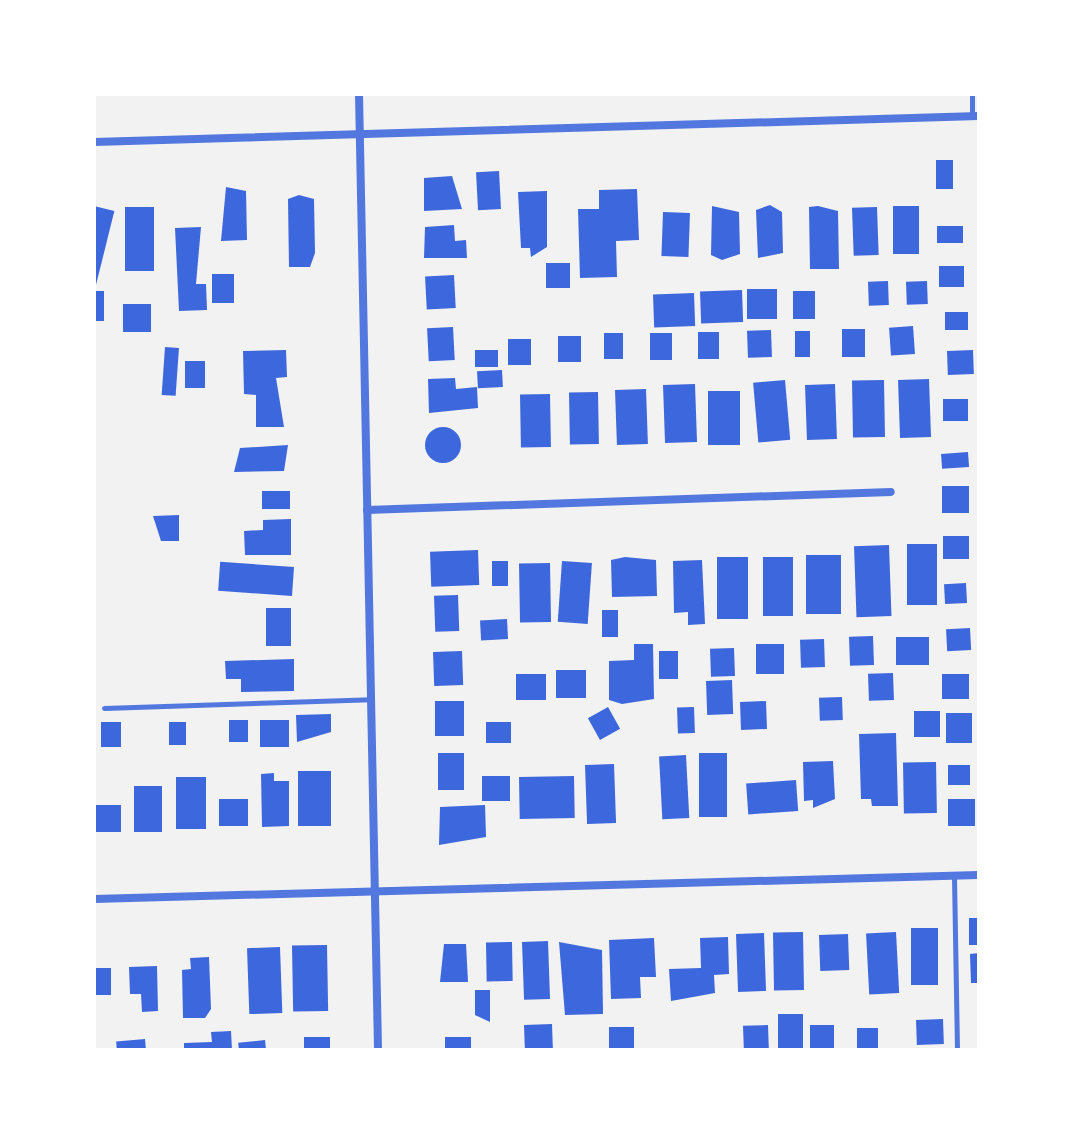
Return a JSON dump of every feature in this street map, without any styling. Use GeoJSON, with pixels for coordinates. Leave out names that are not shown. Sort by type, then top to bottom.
{"type":"FeatureCollection","features":[{"type":"Feature","properties":{"kind":"street"},"geometry":{"type":"LineString","coordinates":[[359,94],[378,1050]]}},
{"type":"Feature","properties":{"kind":"street"},"geometry":{"type":"LineString","coordinates":[[94,142],[976,116]]}},
{"type":"Feature","properties":{"kind":"street"},"geometry":{"type":"LineString","coordinates":[[367,510],[891,492]]}},
{"type":"Feature","properties":{"kind":"street"},"geometry":{"type":"LineString","coordinates":[[94,899],[979,875]]}},
{"type":"Feature","properties":{"kind":"lane"},"geometry":{"type":"LineString","coordinates":[[972,94],[976,116]]}},
{"type":"Feature","properties":{"kind":"lane"},"geometry":{"type":"LineString","coordinates":[[104,708],[371,699]]}},
{"type":"Feature","properties":{"kind":"lane"},"geometry":{"type":"LineString","coordinates":[[954,876],[957,1050]]}},
{"type":"Feature","properties":{"kind":"building"},"geometry":{"type":"Polygon","coordinates":[[[936,160],[953,160],[953,189],[936,189],[936,160]]]}},
{"type":"Feature","properties":{"kind":"building"},"geometry":{"type":"Polygon","coordinates":[[[499,171],[501,209],[478,210],[476,172],[499,171]]]}},
{"type":"Feature","properties":{"kind":"building"},"geometry":{"type":"Polygon","coordinates":[[[452,176],[462,209],[424,211],[424,178],[452,176]]]}},
{"type":"Feature","properties":{"kind":"building"},"geometry":{"type":"Polygon","coordinates":[[[226,187],[246,191],[247,240],[221,241],[226,187]]]}},
{"type":"Feature","properties":{"kind":"building"},"geometry":{"type":"Polygon","coordinates":[[[637,189],[639,240],[616,241],[617,277],[580,278],[578,209],[599,209],[599,190],[637,189]]]}},
{"type":"Feature","properties":{"kind":"building"},"geometry":{"type":"Polygon","coordinates":[[[547,191],[547,247],[531,257],[530,248],[521,248],[518,192],[547,191]]]}},
{"type":"Feature","properties":{"kind":"building"},"geometry":{"type":"Polygon","coordinates":[[[299,195],[314,199],[315,253],[310,267],[289,267],[288,199],[299,195]]]}},
{"type":"Feature","properties":{"kind":"building"},"geometry":{"type":"Polygon","coordinates":[[[770,205],[782,212],[783,253],[758,258],[756,210],[770,205]]]}},
{"type":"Feature","properties":{"kind":"building"},"geometry":{"type":"Polygon","coordinates":[[[94,206],[114,211],[94,286],[94,206]]]}},
{"type":"Feature","properties":{"kind":"building"},"geometry":{"type":"Polygon","coordinates":[[[712,206],[739,212],[740,254],[722,260],[711,255],[712,206]]]}},
{"type":"Feature","properties":{"kind":"building"},"geometry":{"type":"Polygon","coordinates":[[[893,206],[919,206],[919,254],[893,254],[893,206]]]}},
{"type":"Feature","properties":{"kind":"building"},"geometry":{"type":"Polygon","coordinates":[[[125,207],[154,207],[154,271],[125,271],[125,207]]]}},
{"type":"Feature","properties":{"kind":"building"},"geometry":{"type":"Polygon","coordinates":[[[809,207],[838,211],[839,269],[810,269],[809,207]]]}},
{"type":"Feature","properties":{"kind":"building"},"geometry":{"type":"Polygon","coordinates":[[[877,207],[879,255],[854,256],[852,208],[877,207]]]}},
{"type":"Feature","properties":{"kind":"building"},"geometry":{"type":"Polygon","coordinates":[[[663,212],[690,213],[688,257],[661,256],[663,212]]]}},
{"type":"Feature","properties":{"kind":"building"},"geometry":{"type":"Polygon","coordinates":[[[454,225],[455,241],[466,240],[467,258],[424,258],[425,227],[454,225]]]}},
{"type":"Feature","properties":{"kind":"building"},"geometry":{"type":"Polygon","coordinates":[[[937,226],[963,226],[963,243],[937,243],[937,226]]]}},
{"type":"Feature","properties":{"kind":"building"},"geometry":{"type":"Polygon","coordinates":[[[201,227],[196,284],[206,284],[207,310],[179,311],[175,228],[201,227]]]}},
{"type":"Feature","properties":{"kind":"building"},"geometry":{"type":"Polygon","coordinates":[[[546,263],[570,263],[570,288],[546,288],[546,263]]]}},
{"type":"Feature","properties":{"kind":"building"},"geometry":{"type":"Polygon","coordinates":[[[939,266],[964,266],[964,287],[939,287],[939,266]]]}},
{"type":"Feature","properties":{"kind":"building"},"geometry":{"type":"Polygon","coordinates":[[[212,274],[234,274],[234,303],[212,303],[212,274]]]}},
{"type":"Feature","properties":{"kind":"building"},"geometry":{"type":"Polygon","coordinates":[[[454,275],[456,308],[427,309],[425,277],[454,275]]]}},
{"type":"Feature","properties":{"kind":"building"},"geometry":{"type":"Polygon","coordinates":[[[888,281],[889,305],[869,306],[868,282],[888,281]]]}},
{"type":"Feature","properties":{"kind":"building"},"geometry":{"type":"Polygon","coordinates":[[[927,281],[928,304],[907,305],[906,282],[927,281]]]}},
{"type":"Feature","properties":{"kind":"building"},"geometry":{"type":"Polygon","coordinates":[[[747,289],[777,289],[777,319],[747,319],[747,289]]]}},
{"type":"Feature","properties":{"kind":"building"},"geometry":{"type":"Polygon","coordinates":[[[742,290],[743,322],[701,323],[700,291],[742,290]]]}},
{"type":"Feature","properties":{"kind":"building"},"geometry":{"type":"Polygon","coordinates":[[[94,291],[104,291],[104,321],[94,321],[94,291]]]}},
{"type":"Feature","properties":{"kind":"building"},"geometry":{"type":"Polygon","coordinates":[[[793,291],[815,291],[815,319],[793,319],[793,291]]]}},
{"type":"Feature","properties":{"kind":"building"},"geometry":{"type":"Polygon","coordinates":[[[694,293],[695,326],[654,327],[653,294],[694,293]]]}},
{"type":"Feature","properties":{"kind":"building"},"geometry":{"type":"Polygon","coordinates":[[[123,304],[151,304],[151,332],[123,332],[123,304]]]}},
{"type":"Feature","properties":{"kind":"building"},"geometry":{"type":"Polygon","coordinates":[[[945,312],[968,312],[968,330],[945,330],[945,312]]]}},
{"type":"Feature","properties":{"kind":"building"},"geometry":{"type":"Polygon","coordinates":[[[913,326],[915,354],[891,356],[889,328],[913,326]]]}},
{"type":"Feature","properties":{"kind":"building"},"geometry":{"type":"Polygon","coordinates":[[[453,327],[455,360],[429,361],[427,328],[453,327]]]}},
{"type":"Feature","properties":{"kind":"building"},"geometry":{"type":"Polygon","coordinates":[[[842,329],[865,329],[865,357],[842,357],[842,329]]]}},
{"type":"Feature","properties":{"kind":"building"},"geometry":{"type":"Polygon","coordinates":[[[771,330],[772,357],[748,358],[747,331],[771,330]]]}},
{"type":"Feature","properties":{"kind":"building"},"geometry":{"type":"Polygon","coordinates":[[[795,331],[810,331],[810,357],[795,357],[795,331]]]}},
{"type":"Feature","properties":{"kind":"building"},"geometry":{"type":"Polygon","coordinates":[[[698,332],[719,332],[719,359],[698,359],[698,332]]]}},
{"type":"Feature","properties":{"kind":"building"},"geometry":{"type":"Polygon","coordinates":[[[604,333],[623,333],[623,359],[604,359],[604,333]]]}},
{"type":"Feature","properties":{"kind":"building"},"geometry":{"type":"Polygon","coordinates":[[[650,333],[672,333],[672,360],[650,360],[650,333]]]}},
{"type":"Feature","properties":{"kind":"building"},"geometry":{"type":"Polygon","coordinates":[[[558,336],[581,336],[581,362],[558,362],[558,336]]]}},
{"type":"Feature","properties":{"kind":"building"},"geometry":{"type":"Polygon","coordinates":[[[508,339],[531,339],[531,365],[508,365],[508,339]]]}},
{"type":"Feature","properties":{"kind":"building"},"geometry":{"type":"Polygon","coordinates":[[[165,347],[179,348],[176,396],[162,395],[165,347]]]}},
{"type":"Feature","properties":{"kind":"building"},"geometry":{"type":"Polygon","coordinates":[[[286,350],[287,377],[276,378],[284,427],[256,427],[256,395],[244,394],[243,351],[286,350]]]}},
{"type":"Feature","properties":{"kind":"building"},"geometry":{"type":"Polygon","coordinates":[[[475,350],[498,350],[498,367],[475,367],[475,350]]]}},
{"type":"Feature","properties":{"kind":"building"},"geometry":{"type":"Polygon","coordinates":[[[973,350],[974,374],[948,375],[947,351],[973,350]]]}},
{"type":"Feature","properties":{"kind":"building"},"geometry":{"type":"Polygon","coordinates":[[[185,361],[205,361],[205,388],[185,388],[185,361]]]}},
{"type":"Feature","properties":{"kind":"building"},"geometry":{"type":"Polygon","coordinates":[[[502,370],[503,387],[478,388],[477,371],[502,370]]]}},
{"type":"Feature","properties":{"kind":"building"},"geometry":{"type":"Polygon","coordinates":[[[455,378],[456,389],[477,387],[478,408],[429,413],[428,379],[455,378]]]}},
{"type":"Feature","properties":{"kind":"building"},"geometry":{"type":"Polygon","coordinates":[[[929,379],[931,437],[900,438],[898,380],[929,379]]]}},
{"type":"Feature","properties":{"kind":"building"},"geometry":{"type":"Polygon","coordinates":[[[785,380],[790,440],[758,443],[753,383],[785,380]]]}},
{"type":"Feature","properties":{"kind":"building"},"geometry":{"type":"Polygon","coordinates":[[[884,380],[885,437],[853,438],[852,381],[884,380]]]}},
{"type":"Feature","properties":{"kind":"building"},"geometry":{"type":"Polygon","coordinates":[[[695,384],[697,442],[665,443],[663,385],[695,384]]]}},
{"type":"Feature","properties":{"kind":"building"},"geometry":{"type":"Polygon","coordinates":[[[835,384],[837,439],[807,440],[805,385],[835,384]]]}},
{"type":"Feature","properties":{"kind":"building"},"geometry":{"type":"Polygon","coordinates":[[[646,389],[648,444],[617,445],[615,390],[646,389]]]}},
{"type":"Feature","properties":{"kind":"building"},"geometry":{"type":"Polygon","coordinates":[[[708,391],[740,391],[740,445],[708,445],[708,391]]]}},
{"type":"Feature","properties":{"kind":"building"},"geometry":{"type":"Polygon","coordinates":[[[598,392],[599,444],[570,444],[569,393],[598,392]]]}},
{"type":"Feature","properties":{"kind":"building"},"geometry":{"type":"Polygon","coordinates":[[[550,394],[551,447],[521,448],[520,395],[550,394]]]}},
{"type":"Feature","properties":{"kind":"building"},"geometry":{"type":"Polygon","coordinates":[[[943,399],[968,399],[968,421],[943,421],[943,399]]]}},
{"type":"Feature","properties":{"kind":"building"},"geometry":{"type":"Polygon","coordinates":[[[443,427],[456,432],[461,445],[456,458],[443,463],[430,458],[425,445],[430,432],[443,427]]]}},
{"type":"Feature","properties":{"kind":"building"},"geometry":{"type":"Polygon","coordinates":[[[288,445],[284,471],[234,472],[240,448],[288,445]]]}},
{"type":"Feature","properties":{"kind":"building"},"geometry":{"type":"Polygon","coordinates":[[[968,452],[969,467],[942,469],[941,454],[968,452]]]}},
{"type":"Feature","properties":{"kind":"building"},"geometry":{"type":"Polygon","coordinates":[[[942,486],[969,486],[969,513],[942,513],[942,486]]]}},
{"type":"Feature","properties":{"kind":"building"},"geometry":{"type":"Polygon","coordinates":[[[262,491],[290,491],[290,509],[262,509],[262,491]]]}},
{"type":"Feature","properties":{"kind":"building"},"geometry":{"type":"Polygon","coordinates":[[[179,515],[179,541],[161,541],[153,516],[179,515]]]}},
{"type":"Feature","properties":{"kind":"building"},"geometry":{"type":"Polygon","coordinates":[[[291,519],[291,555],[245,555],[244,531],[263,530],[263,520],[291,519]]]}},
{"type":"Feature","properties":{"kind":"building"},"geometry":{"type":"Polygon","coordinates":[[[943,536],[969,536],[969,559],[943,559],[943,536]]]}},
{"type":"Feature","properties":{"kind":"building"},"geometry":{"type":"Polygon","coordinates":[[[907,544],[937,544],[937,605],[907,605],[907,544]]]}},
{"type":"Feature","properties":{"kind":"building"},"geometry":{"type":"Polygon","coordinates":[[[889,545],[891,616],[856,617],[854,546],[889,545]]]}},
{"type":"Feature","properties":{"kind":"building"},"geometry":{"type":"Polygon","coordinates":[[[478,550],[479,585],[431,587],[430,552],[478,550]]]}},
{"type":"Feature","properties":{"kind":"building"},"geometry":{"type":"Polygon","coordinates":[[[806,555],[841,555],[841,614],[806,614],[806,555]]]}},
{"type":"Feature","properties":{"kind":"building"},"geometry":{"type":"Polygon","coordinates":[[[625,557],[656,560],[657,596],[612,597],[611,560],[625,557]]]}},
{"type":"Feature","properties":{"kind":"building"},"geometry":{"type":"Polygon","coordinates":[[[717,557],[748,557],[748,619],[717,619],[717,557]]]}},
{"type":"Feature","properties":{"kind":"building"},"geometry":{"type":"Polygon","coordinates":[[[763,557],[793,557],[793,616],[763,616],[763,557]]]}},
{"type":"Feature","properties":{"kind":"building"},"geometry":{"type":"Polygon","coordinates":[[[702,560],[705,624],[688,625],[688,612],[674,613],[673,561],[702,560]]]}},
{"type":"Feature","properties":{"kind":"building"},"geometry":{"type":"Polygon","coordinates":[[[492,561],[508,561],[508,586],[492,586],[492,561]]]}},
{"type":"Feature","properties":{"kind":"building"},"geometry":{"type":"Polygon","coordinates":[[[562,561],[592,563],[588,624],[558,622],[562,561]]]}},
{"type":"Feature","properties":{"kind":"building"},"geometry":{"type":"Polygon","coordinates":[[[220,562],[294,567],[292,596],[218,591],[220,562]]]}},
{"type":"Feature","properties":{"kind":"building"},"geometry":{"type":"Polygon","coordinates":[[[550,563],[551,622],[520,623],[519,564],[550,563]]]}},
{"type":"Feature","properties":{"kind":"building"},"geometry":{"type":"Polygon","coordinates":[[[966,583],[967,603],[945,604],[944,584],[966,583]]]}},
{"type":"Feature","properties":{"kind":"building"},"geometry":{"type":"Polygon","coordinates":[[[458,595],[459,631],[435,632],[434,596],[458,595]]]}},
{"type":"Feature","properties":{"kind":"building"},"geometry":{"type":"Polygon","coordinates":[[[266,608],[291,608],[291,646],[266,646],[266,608]]]}},
{"type":"Feature","properties":{"kind":"building"},"geometry":{"type":"Polygon","coordinates":[[[602,610],[618,610],[618,637],[602,637],[602,610]]]}},
{"type":"Feature","properties":{"kind":"building"},"geometry":{"type":"Polygon","coordinates":[[[507,619],[508,639],[481,640],[480,620],[507,619]]]}},
{"type":"Feature","properties":{"kind":"building"},"geometry":{"type":"Polygon","coordinates":[[[970,628],[971,650],[947,651],[946,629],[970,628]]]}},
{"type":"Feature","properties":{"kind":"building"},"geometry":{"type":"Polygon","coordinates":[[[873,636],[874,665],[850,666],[849,637],[873,636]]]}},
{"type":"Feature","properties":{"kind":"building"},"geometry":{"type":"Polygon","coordinates":[[[896,637],[929,637],[929,665],[896,665],[896,637]]]}},
{"type":"Feature","properties":{"kind":"building"},"geometry":{"type":"Polygon","coordinates":[[[824,639],[825,667],[801,668],[800,640],[824,639]]]}},
{"type":"Feature","properties":{"kind":"building"},"geometry":{"type":"Polygon","coordinates":[[[634,644],[653,644],[654,699],[622,704],[609,700],[609,661],[634,660],[634,644]]]}},
{"type":"Feature","properties":{"kind":"building"},"geometry":{"type":"Polygon","coordinates":[[[756,644],[784,644],[784,674],[756,674],[756,644]]]}},
{"type":"Feature","properties":{"kind":"building"},"geometry":{"type":"Polygon","coordinates":[[[734,648],[735,676],[711,677],[710,649],[734,648]]]}},
{"type":"Feature","properties":{"kind":"building"},"geometry":{"type":"Polygon","coordinates":[[[462,651],[463,685],[434,686],[433,652],[462,651]]]}},
{"type":"Feature","properties":{"kind":"building"},"geometry":{"type":"Polygon","coordinates":[[[659,651],[678,651],[678,679],[659,679],[659,651]]]}},
{"type":"Feature","properties":{"kind":"building"},"geometry":{"type":"Polygon","coordinates":[[[294,659],[294,691],[241,692],[241,679],[226,679],[225,661],[294,659]]]}},
{"type":"Feature","properties":{"kind":"building"},"geometry":{"type":"Polygon","coordinates":[[[556,670],[586,670],[586,698],[556,698],[556,670]]]}},
{"type":"Feature","properties":{"kind":"building"},"geometry":{"type":"Polygon","coordinates":[[[893,673],[894,700],[869,701],[868,674],[893,673]]]}},
{"type":"Feature","properties":{"kind":"building"},"geometry":{"type":"Polygon","coordinates":[[[516,674],[546,674],[546,700],[516,700],[516,674]]]}},
{"type":"Feature","properties":{"kind":"building"},"geometry":{"type":"Polygon","coordinates":[[[942,674],[969,674],[969,699],[942,699],[942,674]]]}},
{"type":"Feature","properties":{"kind":"building"},"geometry":{"type":"Polygon","coordinates":[[[732,680],[733,714],[707,715],[706,681],[732,680]]]}},
{"type":"Feature","properties":{"kind":"building"},"geometry":{"type":"Polygon","coordinates":[[[842,697],[843,720],[820,721],[819,698],[842,697]]]}},
{"type":"Feature","properties":{"kind":"building"},"geometry":{"type":"Polygon","coordinates":[[[435,701],[464,701],[464,736],[435,736],[435,701]]]}},
{"type":"Feature","properties":{"kind":"building"},"geometry":{"type":"Polygon","coordinates":[[[766,701],[767,729],[741,730],[740,702],[766,701]]]}},
{"type":"Feature","properties":{"kind":"building"},"geometry":{"type":"Polygon","coordinates":[[[608,707],[620,729],[600,740],[588,718],[608,707]]]}},
{"type":"Feature","properties":{"kind":"building"},"geometry":{"type":"Polygon","coordinates":[[[694,707],[695,733],[678,734],[677,708],[694,707]]]}},
{"type":"Feature","properties":{"kind":"building"},"geometry":{"type":"Polygon","coordinates":[[[914,711],[940,711],[940,737],[914,737],[914,711]]]}},
{"type":"Feature","properties":{"kind":"building"},"geometry":{"type":"Polygon","coordinates":[[[946,713],[972,713],[972,743],[946,743],[946,713]]]}},
{"type":"Feature","properties":{"kind":"building"},"geometry":{"type":"Polygon","coordinates":[[[331,714],[331,732],[297,742],[296,715],[331,714]]]}},
{"type":"Feature","properties":{"kind":"building"},"geometry":{"type":"Polygon","coordinates":[[[229,720],[248,720],[248,742],[229,742],[229,720]]]}},
{"type":"Feature","properties":{"kind":"building"},"geometry":{"type":"Polygon","coordinates":[[[260,720],[289,720],[289,747],[260,747],[260,720]]]}},
{"type":"Feature","properties":{"kind":"building"},"geometry":{"type":"Polygon","coordinates":[[[101,722],[121,722],[121,747],[101,747],[101,722]]]}},
{"type":"Feature","properties":{"kind":"building"},"geometry":{"type":"Polygon","coordinates":[[[169,722],[186,722],[186,745],[169,745],[169,722]]]}},
{"type":"Feature","properties":{"kind":"building"},"geometry":{"type":"Polygon","coordinates":[[[486,722],[511,722],[511,743],[486,743],[486,722]]]}},
{"type":"Feature","properties":{"kind":"building"},"geometry":{"type":"Polygon","coordinates":[[[896,733],[898,806],[872,806],[871,799],[861,799],[859,734],[896,733]]]}},
{"type":"Feature","properties":{"kind":"building"},"geometry":{"type":"Polygon","coordinates":[[[438,753],[464,753],[464,790],[438,790],[438,753]]]}},
{"type":"Feature","properties":{"kind":"building"},"geometry":{"type":"Polygon","coordinates":[[[699,753],[727,753],[727,817],[699,817],[699,753]]]}},
{"type":"Feature","properties":{"kind":"building"},"geometry":{"type":"Polygon","coordinates":[[[686,755],[689,818],[662,819],[659,756],[686,755]]]}},
{"type":"Feature","properties":{"kind":"building"},"geometry":{"type":"Polygon","coordinates":[[[833,761],[835,799],[813,808],[813,800],[804,801],[803,762],[833,761]]]}},
{"type":"Feature","properties":{"kind":"building"},"geometry":{"type":"Polygon","coordinates":[[[936,762],[937,813],[904,814],[903,763],[936,762]]]}},
{"type":"Feature","properties":{"kind":"building"},"geometry":{"type":"Polygon","coordinates":[[[614,764],[616,823],[587,824],[585,765],[614,764]]]}},
{"type":"Feature","properties":{"kind":"building"},"geometry":{"type":"Polygon","coordinates":[[[948,765],[970,765],[970,785],[948,785],[948,765]]]}},
{"type":"Feature","properties":{"kind":"building"},"geometry":{"type":"Polygon","coordinates":[[[298,771],[331,771],[331,826],[298,826],[298,771]]]}},
{"type":"Feature","properties":{"kind":"building"},"geometry":{"type":"Polygon","coordinates":[[[274,773],[274,781],[289,781],[289,826],[262,827],[261,774],[274,773]]]}},
{"type":"Feature","properties":{"kind":"building"},"geometry":{"type":"Polygon","coordinates":[[[482,776],[510,776],[510,801],[482,801],[482,776]]]}},
{"type":"Feature","properties":{"kind":"building"},"geometry":{"type":"Polygon","coordinates":[[[574,776],[575,818],[520,819],[519,777],[574,776]]]}},
{"type":"Feature","properties":{"kind":"building"},"geometry":{"type":"Polygon","coordinates":[[[176,777],[206,777],[206,829],[176,829],[176,777]]]}},
{"type":"Feature","properties":{"kind":"building"},"geometry":{"type":"Polygon","coordinates":[[[796,780],[798,811],[748,814],[746,783],[796,780]]]}},
{"type":"Feature","properties":{"kind":"building"},"geometry":{"type":"Polygon","coordinates":[[[134,786],[162,786],[162,832],[134,832],[134,786]]]}},
{"type":"Feature","properties":{"kind":"building"},"geometry":{"type":"Polygon","coordinates":[[[219,799],[248,799],[248,826],[219,826],[219,799]]]}},
{"type":"Feature","properties":{"kind":"building"},"geometry":{"type":"Polygon","coordinates":[[[948,799],[975,799],[975,826],[948,826],[948,799]]]}},
{"type":"Feature","properties":{"kind":"building"},"geometry":{"type":"Polygon","coordinates":[[[95,805],[121,805],[121,832],[95,832],[95,805]]]}},
{"type":"Feature","properties":{"kind":"building"},"geometry":{"type":"Polygon","coordinates":[[[485,805],[486,837],[439,845],[440,807],[485,805]]]}},
{"type":"Feature","properties":{"kind":"building"},"geometry":{"type":"Polygon","coordinates":[[[969,918],[979,918],[979,945],[969,945],[969,918]]]}},
{"type":"Feature","properties":{"kind":"building"},"geometry":{"type":"Polygon","coordinates":[[[911,928],[938,928],[938,985],[911,985],[911,928]]]}},
{"type":"Feature","properties":{"kind":"building"},"geometry":{"type":"Polygon","coordinates":[[[803,932],[804,990],[774,991],[773,933],[803,932]]]}},
{"type":"Feature","properties":{"kind":"building"},"geometry":{"type":"Polygon","coordinates":[[[896,932],[899,993],[869,994],[866,934],[896,932]]]}},
{"type":"Feature","properties":{"kind":"building"},"geometry":{"type":"Polygon","coordinates":[[[764,933],[766,991],[738,992],[736,934],[764,933]]]}},
{"type":"Feature","properties":{"kind":"building"},"geometry":{"type":"Polygon","coordinates":[[[848,934],[849,970],[820,971],[819,935],[848,934]]]}},
{"type":"Feature","properties":{"kind":"building"},"geometry":{"type":"Polygon","coordinates":[[[728,937],[729,974],[714,975],[715,993],[671,1001],[669,969],[701,968],[700,938],[728,937]]]}},
{"type":"Feature","properties":{"kind":"building"},"geometry":{"type":"Polygon","coordinates":[[[654,938],[656,977],[640,977],[641,998],[611,999],[609,940],[654,938]]]}},
{"type":"Feature","properties":{"kind":"building"},"geometry":{"type":"Polygon","coordinates":[[[548,941],[550,999],[524,1000],[522,942],[548,941]]]}},
{"type":"Feature","properties":{"kind":"building"},"geometry":{"type":"Polygon","coordinates":[[[486,942],[512,942],[513,981],[487,981],[486,942]]]}},
{"type":"Feature","properties":{"kind":"building"},"geometry":{"type":"Polygon","coordinates":[[[559,942],[602,950],[603,1014],[565,1015],[559,942]]]}},
{"type":"Feature","properties":{"kind":"building"},"geometry":{"type":"Polygon","coordinates":[[[444,944],[466,944],[468,982],[440,982],[444,944]]]}},
{"type":"Feature","properties":{"kind":"building"},"geometry":{"type":"Polygon","coordinates":[[[327,945],[328,1011],[293,1012],[292,946],[327,945]]]}},
{"type":"Feature","properties":{"kind":"building"},"geometry":{"type":"Polygon","coordinates":[[[280,947],[282,1013],[249,1014],[247,948],[280,947]]]}},
{"type":"Feature","properties":{"kind":"building"},"geometry":{"type":"Polygon","coordinates":[[[979,953],[979,983],[971,983],[970,954],[979,953]]]}},
{"type":"Feature","properties":{"kind":"building"},"geometry":{"type":"Polygon","coordinates":[[[209,957],[211,1009],[205,1018],[183,1018],[182,970],[191,969],[190,958],[209,957]]]}},
{"type":"Feature","properties":{"kind":"building"},"geometry":{"type":"Polygon","coordinates":[[[157,966],[158,1011],[142,1012],[141,994],[130,994],[129,967],[157,966]]]}},
{"type":"Feature","properties":{"kind":"building"},"geometry":{"type":"Polygon","coordinates":[[[94,968],[111,968],[111,995],[94,995],[94,968]]]}},
{"type":"Feature","properties":{"kind":"building"},"geometry":{"type":"Polygon","coordinates":[[[475,990],[490,990],[490,1022],[475,1015],[475,990]]]}},
{"type":"Feature","properties":{"kind":"building"},"geometry":{"type":"Polygon","coordinates":[[[778,1014],[803,1014],[803,1049],[778,1049],[778,1014]]]}},
{"type":"Feature","properties":{"kind":"building"},"geometry":{"type":"Polygon","coordinates":[[[943,1019],[944,1044],[917,1045],[916,1020],[943,1019]]]}},
{"type":"Feature","properties":{"kind":"building"},"geometry":{"type":"Polygon","coordinates":[[[552,1024],[553,1050],[525,1050],[524,1025],[552,1024]]]}},
{"type":"Feature","properties":{"kind":"building"},"geometry":{"type":"Polygon","coordinates":[[[768,1025],[769,1049],[744,1050],[743,1026],[768,1025]]]}},
{"type":"Feature","properties":{"kind":"building"},"geometry":{"type":"Polygon","coordinates":[[[810,1025],[834,1025],[834,1048],[810,1048],[810,1025]]]}},
{"type":"Feature","properties":{"kind":"building"},"geometry":{"type":"Polygon","coordinates":[[[609,1027],[634,1027],[634,1050],[609,1050],[609,1027]]]}},
{"type":"Feature","properties":{"kind":"building"},"geometry":{"type":"Polygon","coordinates":[[[857,1028],[878,1028],[878,1050],[857,1050],[857,1028]]]}},
{"type":"Feature","properties":{"kind":"building"},"geometry":{"type":"Polygon","coordinates":[[[231,1031],[232,1050],[184,1050],[184,1043],[212,1042],[211,1032],[231,1031]]]}},
{"type":"Feature","properties":{"kind":"building"},"geometry":{"type":"Polygon","coordinates":[[[304,1037],[330,1037],[330,1050],[304,1050],[304,1037]]]}},
{"type":"Feature","properties":{"kind":"building"},"geometry":{"type":"Polygon","coordinates":[[[445,1037],[471,1037],[471,1050],[445,1050],[445,1037]]]}},
{"type":"Feature","properties":{"kind":"building"},"geometry":{"type":"Polygon","coordinates":[[[145,1039],[146,1050],[117,1050],[116,1042],[145,1039]]]}},
{"type":"Feature","properties":{"kind":"building"},"geometry":{"type":"Polygon","coordinates":[[[265,1040],[266,1050],[239,1050],[238,1043],[265,1040]]]}}]}
